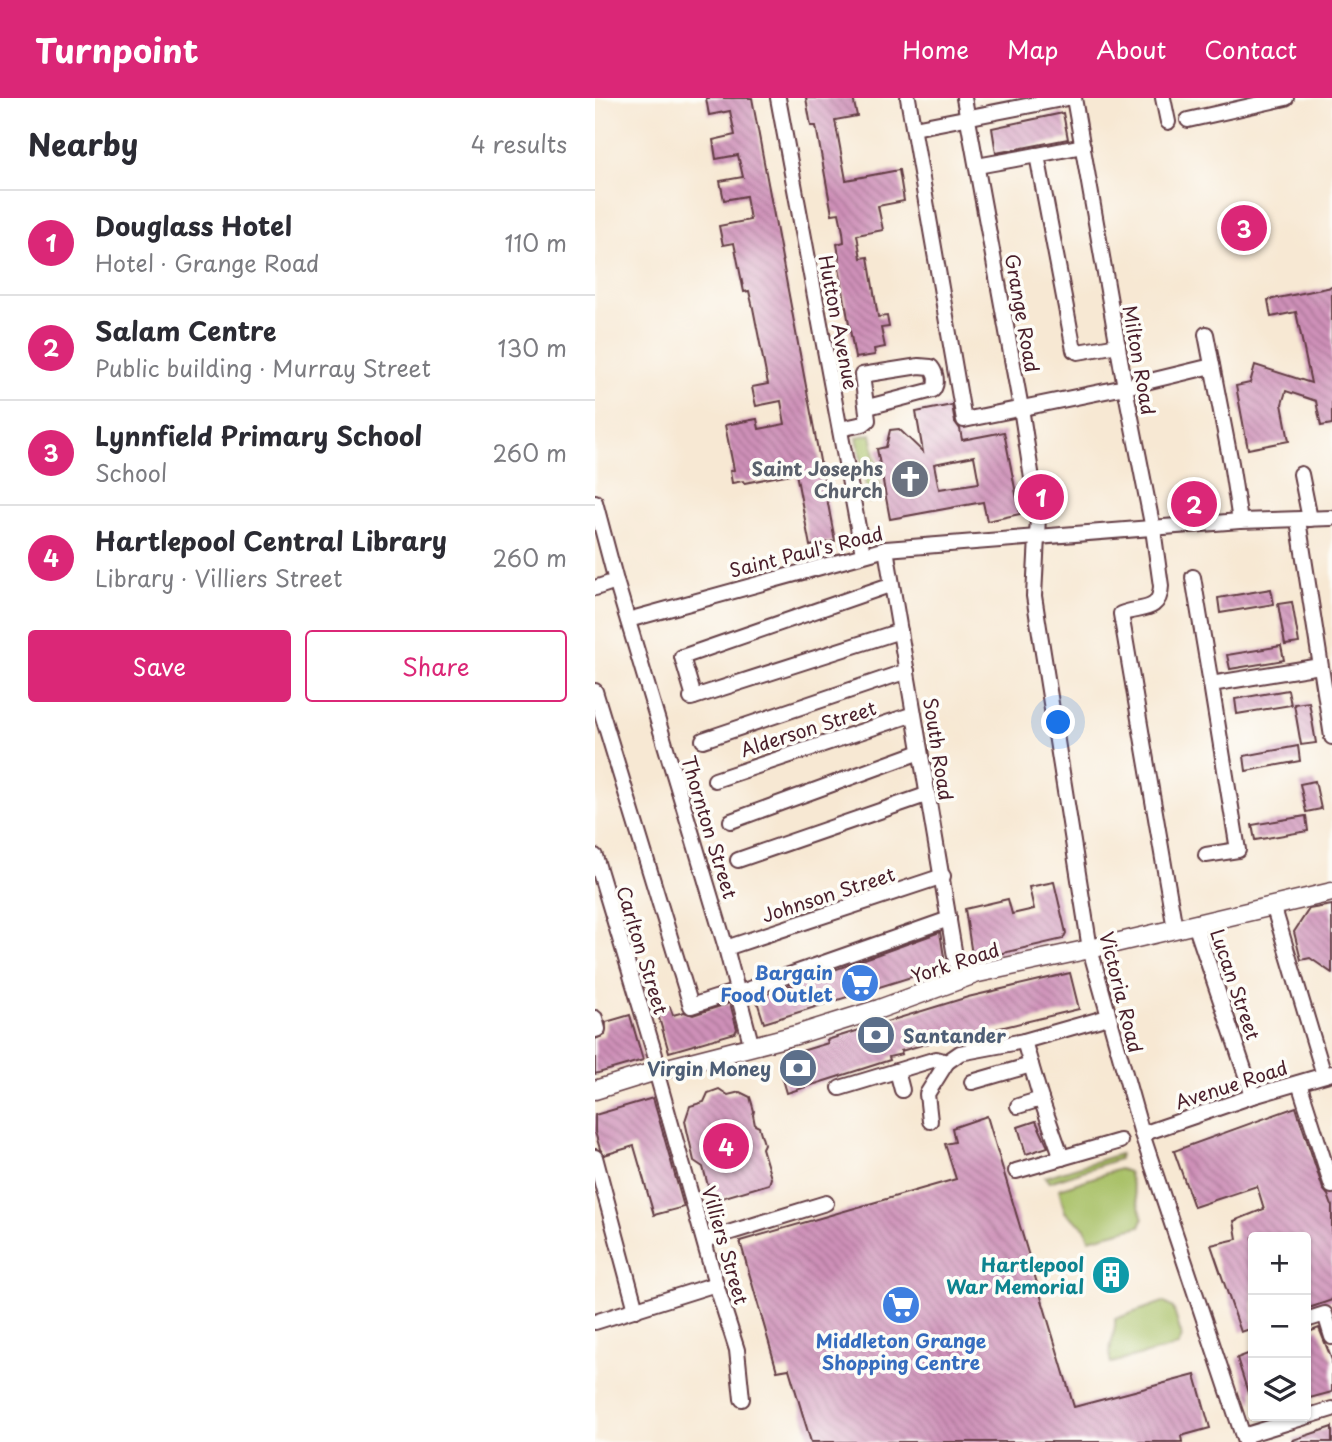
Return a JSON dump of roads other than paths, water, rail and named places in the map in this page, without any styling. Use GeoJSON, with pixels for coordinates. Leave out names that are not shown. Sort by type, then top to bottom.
{"type":"FeatureCollection","features":[{"type":"Feature","properties":{"kind":"main road","name":"York Road"},"geometry":{"type":"LineString","coordinates":[[595,1090],[655,1063],[752,1046],[879,1009],[978,973],[1332,891]]}},
{"type":"Feature","properties":{"kind":"street","name":"Hutton Avenue"},"geometry":{"type":"LineString","coordinates":[[778,98],[863,554]]}},
{"type":"Feature","properties":{"kind":"street"},"geometry":{"type":"LineString","coordinates":[[908,98],[964,419],[1125,387],[1212,366]]}},
{"type":"Feature","properties":{"kind":"street","name":"Grange Road"},"geometry":{"type":"LineString","coordinates":[[964,98],[1021,408],[1038,517],[1038,535]]}},
{"type":"Feature","properties":{"kind":"street"},"geometry":{"type":"LineString","coordinates":[[914,128],[1067,98]]}},
{"type":"Feature","properties":{"kind":"street","name":"Milton Road"},"geometry":{"type":"LineString","coordinates":[[1074,98],[1153,529],[1161,595],[1147,609],[1132,609],[1121,614],[1175,929]]}},
{"type":"Feature","properties":{"kind":"street"},"geometry":{"type":"LineString","coordinates":[[1163,98],[1168,122]]}},
{"type":"Feature","properties":{"kind":"street"},"geometry":{"type":"LineString","coordinates":[[1188,120],[1286,98]]}},
{"type":"Feature","properties":{"kind":"street"},"geometry":{"type":"LineString","coordinates":[[977,166],[1083,146]]}},
{"type":"Feature","properties":{"kind":"street"},"geometry":{"type":"LineString","coordinates":[[1037,155],[1074,350],[1078,352],[1118,345]]}},
{"type":"Feature","properties":{"kind":"street"},"geometry":{"type":"LineString","coordinates":[[1206,334],[1240,521]]}},
{"type":"Feature","properties":{"kind":"street"},"geometry":{"type":"LineString","coordinates":[[840,429],[866,423],[868,420],[862,374],[919,366],[930,367],[933,371],[936,384],[933,390],[867,407]]}},
{"type":"Feature","properties":{"kind":"street"},"geometry":{"type":"LineString","coordinates":[[1301,474],[1321,666],[1332,737]]}},
{"type":"Feature","properties":{"kind":"street","name":"Thornton Street"},"geometry":{"type":"LineString","coordinates":[[595,502],[616,582],[726,948],[752,1046]]}},
{"type":"Feature","properties":{"kind":"street","name":"Saint Paul's Road"},"geometry":{"type":"LineString","coordinates":[[628,620],[886,549],[1038,535],[1240,521],[1332,518]]}},
{"type":"Feature","properties":{"kind":"street","name":"Victoria Road"},"geometry":{"type":"LineString","coordinates":[[1038,535],[1034,596],[1090,949],[1142,1134],[1244,1439]]}},
{"type":"Feature","properties":{"kind":"street","name":"South Road"},"geometry":{"type":"LineString","coordinates":[[886,549],[959,980]]}},
{"type":"Feature","properties":{"kind":"street"},"geometry":{"type":"LineString","coordinates":[[1193,577],[1238,850],[1206,855]]}},
{"type":"Feature","properties":{"kind":"street"},"geometry":{"type":"LineString","coordinates":[[595,588],[616,582]]}},
{"type":"Feature","properties":{"kind":"street"},"geometry":{"type":"LineString","coordinates":[[884,587],[682,657],[693,698],[900,631]]}},
{"type":"Feature","properties":{"kind":"street"},"geometry":{"type":"LineString","coordinates":[[1211,684],[1321,666]]}},
{"type":"Feature","properties":{"kind":"street"},"geometry":{"type":"LineString","coordinates":[[703,740],[907,671]]}},
{"type":"Feature","properties":{"kind":"street"},"geometry":{"type":"LineString","coordinates":[[595,691],[691,1006],[949,919]]}},
{"type":"Feature","properties":{"kind":"street","name":"Alderson Street"},"geometry":{"type":"LineString","coordinates":[[715,779],[914,714]]}},
{"type":"Feature","properties":{"kind":"street"},"geometry":{"type":"LineString","coordinates":[[731,821],[920,752]]}},
{"type":"Feature","properties":{"kind":"street"},"geometry":{"type":"LineString","coordinates":[[738,860],[926,795]]}},
{"type":"Feature","properties":{"kind":"street","name":"Carlton Street"},"geometry":{"type":"LineString","coordinates":[[595,856],[667,1109]]}},
{"type":"Feature","properties":{"kind":"street","name":"Johnson Street"},"geometry":{"type":"LineString","coordinates":[[726,948],[943,876]]}},
{"type":"Feature","properties":{"kind":"street"},"geometry":{"type":"LineString","coordinates":[[1273,905],[1328,1074]]}},
{"type":"Feature","properties":{"kind":"street","name":"Lucan Street"},"geometry":{"type":"LineString","coordinates":[[1195,924],[1253,1096]]}},
{"type":"Feature","properties":{"kind":"street"},"geometry":{"type":"LineString","coordinates":[[930,1121],[927,1094],[947,1062],[960,1053],[1024,1041],[1108,1017]]}},
{"type":"Feature","properties":{"kind":"street"},"geometry":{"type":"LineString","coordinates":[[595,1018],[598,1029],[595,1030]]}},
{"type":"Feature","properties":{"kind":"street"},"geometry":{"type":"LineString","coordinates":[[1024,1041],[1062,1158]]}},
{"type":"Feature","properties":{"kind":"street"},"geometry":{"type":"LineString","coordinates":[[840,1088],[936,1059],[947,1062]]}},
{"type":"Feature","properties":{"kind":"street"},"geometry":{"type":"LineString","coordinates":[[972,1082],[1031,1065]]}},
{"type":"Feature","properties":{"kind":"street"},"geometry":{"type":"LineString","coordinates":[[897,1071],[902,1090]]}},
{"type":"Feature","properties":{"kind":"street","name":"Avenue Road"},"geometry":{"type":"LineString","coordinates":[[1142,1134],[1328,1074]]}},
{"type":"Feature","properties":{"kind":"street"},"geometry":{"type":"LineString","coordinates":[[1299,1083],[1332,1186]]}},
{"type":"Feature","properties":{"kind":"street"},"geometry":{"type":"LineString","coordinates":[[1018,1106],[1041,1099]]}},
{"type":"Feature","properties":{"kind":"street","name":"Villiers Street"},"geometry":{"type":"LineString","coordinates":[[667,1109],[737,1350],[742,1399]]}},
{"type":"Feature","properties":{"kind":"street"},"geometry":{"type":"LineString","coordinates":[[1016,1171],[1120,1141]]}},
{"type":"Feature","properties":{"kind":"street"},"geometry":{"type":"LineString","coordinates":[[595,1157],[636,1310]]}},
{"type":"Feature","properties":{"kind":"street"},"geometry":{"type":"LineString","coordinates":[[705,1240],[826,1203]]}},
{"type":"Feature","properties":{"kind":"street"},"geometry":{"type":"LineString","coordinates":[[595,1322],[716,1283]]}},
{"type":"Feature","properties":{"kind":"street"},"geometry":{"type":"LineString","coordinates":[[1311,1318],[1325,1314],[1332,1337]]}},
{"type":"Feature","properties":{"kind":"street"},"geometry":{"type":"LineString","coordinates":[[1244,1439],[1332,1409]]}},
{"type":"Feature","properties":{"kind":"place","name":"Lynnfield Primary School"},"geometry":{"type":"Point","coordinates":[1244,228]}},
{"type":"Feature","properties":{"kind":"place","name":"Saint Josephs Church"},"geometry":{"type":"Point","coordinates":[910,479]}},
{"type":"Feature","properties":{"kind":"place","name":"Douglass Hotel"},"geometry":{"type":"Point","coordinates":[1041,497]}},
{"type":"Feature","properties":{"kind":"place","name":"Salam Centre"},"geometry":{"type":"Point","coordinates":[1194,504]}},
{"type":"Feature","properties":{"kind":"place","name":"Bargain Food Outlet"},"geometry":{"type":"Point","coordinates":[860,983]}},
{"type":"Feature","properties":{"kind":"place","name":"Santander"},"geometry":{"type":"Point","coordinates":[876,1035]}},
{"type":"Feature","properties":{"kind":"place","name":"Virgin Money"},"geometry":{"type":"Point","coordinates":[798,1068]}},
{"type":"Feature","properties":{"kind":"place","name":"Hartlepool Central Library"},"geometry":{"type":"Point","coordinates":[726,1146]}},
{"type":"Feature","properties":{"kind":"place","name":"Hartlepool War Memorial"},"geometry":{"type":"Point","coordinates":[1111,1275]}},
{"type":"Feature","properties":{"kind":"place","name":"Middleton Grange Shopping Centre"},"geometry":{"type":"Point","coordinates":[901,1305]}}]}
